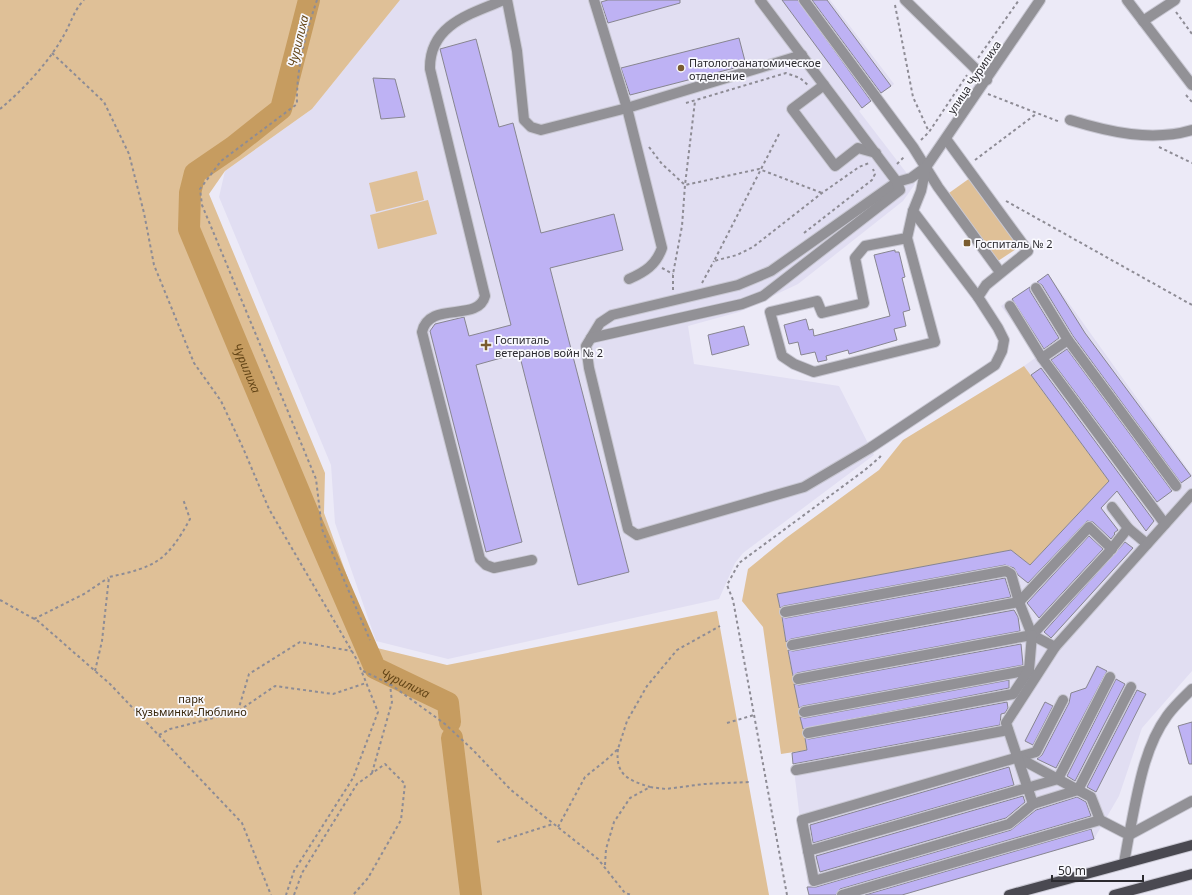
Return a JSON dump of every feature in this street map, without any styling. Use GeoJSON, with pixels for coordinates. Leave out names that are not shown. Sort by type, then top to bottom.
{"type":"FeatureCollection","features":[{"type":"Feature","properties":{"kind":"main road"},"geometry":{"type":"LineString","coordinates":[[1009,895],[1192,844]]}},
{"type":"Feature","properties":{"kind":"main road"},"geometry":{"type":"LineString","coordinates":[[1114,895],[1191,875]]}},
{"type":"Feature","properties":{"kind":"street"},"geometry":{"type":"LineString","coordinates":[[504,0],[461,18],[444,30],[435,44],[430,56],[430,69],[485,296],[481,303],[475,308],[433,316],[426,323],[422,332],[480,559],[486,565],[494,568],[532,560]]}},
{"type":"Feature","properties":{"kind":"street"},"geometry":{"type":"LineString","coordinates":[[507,0],[517,51],[524,120],[530,127],[541,130],[627,108],[802,55]]}},
{"type":"Feature","properties":{"kind":"street"},"geometry":{"type":"LineString","coordinates":[[594,0],[627,108],[662,248],[659,257],[651,267],[629,279]]}},
{"type":"Feature","properties":{"kind":"street"},"geometry":{"type":"LineString","coordinates":[[591,338],[742,304],[763,296],[900,190],[898,182],[876,153],[820,88],[802,55],[760,0]]}},
{"type":"Feature","properties":{"kind":"street"},"geometry":{"type":"LineString","coordinates":[[804,0],[914,148],[1000,272]]}},
{"type":"Feature","properties":{"kind":"street","name":"улица Чурилиха"},"geometry":{"type":"LineString","coordinates":[[926,167],[987,80],[1040,0]]}},
{"type":"Feature","properties":{"kind":"street"},"geometry":{"type":"LineString","coordinates":[[1127,0],[1192,85]]}},
{"type":"Feature","properties":{"kind":"street"},"geometry":{"type":"LineString","coordinates":[[910,2],[972,67],[987,80]]}},
{"type":"Feature","properties":{"kind":"street"},"geometry":{"type":"LineString","coordinates":[[1143,21],[1172,2]]}},
{"type":"Feature","properties":{"kind":"street"},"geometry":{"type":"LineString","coordinates":[[820,88],[792,109],[834,166],[858,148],[876,153]]}},
{"type":"Feature","properties":{"kind":"street"},"geometry":{"type":"LineString","coordinates":[[1070,120],[1112,132],[1142,135],[1163,135],[1192,130]]}},
{"type":"Feature","properties":{"kind":"street"},"geometry":{"type":"LineString","coordinates":[[946,138],[1028,251],[1000,272],[986,285],[978,297]]}},
{"type":"Feature","properties":{"kind":"street"},"geometry":{"type":"LineString","coordinates":[[913,211],[978,297],[1004,340],[1002,351],[995,365],[870,448],[804,487],[637,535],[628,529],[588,368],[586,346],[600,323],[612,315],[738,286],[755,279],[771,271],[898,182],[911,178],[926,167]]}},
{"type":"Feature","properties":{"kind":"street"},"geometry":{"type":"LineString","coordinates":[[908,238],[865,246],[855,258],[864,303],[822,313],[816,301],[770,312],[782,356],[814,372],[935,342],[908,238],[913,211],[921,191],[926,167]]}},
{"type":"Feature","properties":{"kind":"street"},"geometry":{"type":"LineString","coordinates":[[1036,288],[1068,340],[1176,486]]}},
{"type":"Feature","properties":{"kind":"street"},"geometry":{"type":"LineString","coordinates":[[1010,306],[1042,358],[1165,524]]}},
{"type":"Feature","properties":{"kind":"street"},"geometry":{"type":"LineString","coordinates":[[1042,358],[1068,340]]}},
{"type":"Feature","properties":{"kind":"street"},"geometry":{"type":"LineString","coordinates":[[1033,804],[1006,723],[1055,647],[1192,494]]}},
{"type":"Feature","properties":{"kind":"street"},"geometry":{"type":"LineString","coordinates":[[1112,507],[1128,528],[1147,544]]}},
{"type":"Feature","properties":{"kind":"street"},"geometry":{"type":"LineString","coordinates":[[792,645],[1019,602],[1089,527],[1112,549]]}},
{"type":"Feature","properties":{"kind":"street"},"geometry":{"type":"LineString","coordinates":[[798,679],[1032,635],[1112,549],[1128,528]]}},
{"type":"Feature","properties":{"kind":"street"},"geometry":{"type":"LineString","coordinates":[[785,612],[1006,571],[1011,574],[1019,602],[1032,635],[1029,670],[1013,694],[808,733]]}},
{"type":"Feature","properties":{"kind":"street"},"geometry":{"type":"LineString","coordinates":[[1032,635],[1055,647]]}},
{"type":"Feature","properties":{"kind":"street"},"geometry":{"type":"LineString","coordinates":[[804,712],[1029,670]]}},
{"type":"Feature","properties":{"kind":"street"},"geometry":{"type":"LineString","coordinates":[[808,851],[1058,780],[1110,677]]}},
{"type":"Feature","properties":{"kind":"street"},"geometry":{"type":"LineString","coordinates":[[1063,700],[1036,752],[802,820],[814,881],[1009,824],[1033,804],[1078,790],[1131,687]]}},
{"type":"Feature","properties":{"kind":"street"},"geometry":{"type":"LineString","coordinates":[[1124,863],[1147,758],[1158,730],[1167,715],[1192,689]]}},
{"type":"Feature","properties":{"kind":"street"},"geometry":{"type":"LineString","coordinates":[[1181,701],[1192,698]]}},
{"type":"Feature","properties":{"kind":"street"},"geometry":{"type":"LineString","coordinates":[[796,770],[1008,730]]}},
{"type":"Feature","properties":{"kind":"street"},"geometry":{"type":"LineString","coordinates":[[1017,757],[1091,798],[1100,820],[1130,835]]}},
{"type":"Feature","properties":{"kind":"street"},"geometry":{"type":"LineString","coordinates":[[1130,835],[1192,801]]}},
{"type":"Feature","properties":{"kind":"street"},"geometry":{"type":"LineString","coordinates":[[842,895],[1100,820]]}},
{"type":"Feature","properties":{"kind":"path"},"geometry":{"type":"LineString","coordinates":[[0,109],[30,79],[52,53],[64,36],[79,5],[84,0]]}},
{"type":"Feature","properties":{"kind":"path"},"geometry":{"type":"LineString","coordinates":[[317,0],[310,20],[296,86],[297,104],[222,161],[200,189],[202,205],[316,479],[322,529],[370,640]]}},
{"type":"Feature","properties":{"kind":"path"},"geometry":{"type":"LineString","coordinates":[[894,0],[913,97],[929,132]]}},
{"type":"Feature","properties":{"kind":"path"},"geometry":{"type":"LineString","coordinates":[[803,234],[872,180],[875,174],[898,163],[929,132],[1019,0]]}},
{"type":"Feature","properties":{"kind":"path"},"geometry":{"type":"LineString","coordinates":[[1172,2],[1192,34]]}},
{"type":"Feature","properties":{"kind":"path"},"geometry":{"type":"LineString","coordinates":[[52,53],[104,102],[129,154],[144,213],[154,265],[194,363],[221,401],[269,509],[352,651],[362,671],[378,712],[353,778],[294,871],[286,895]]}},
{"type":"Feature","properties":{"kind":"path"},"geometry":{"type":"LineString","coordinates":[[680,104],[695,101],[786,73],[820,88]]}},
{"type":"Feature","properties":{"kind":"path"},"geometry":{"type":"LineString","coordinates":[[673,295],[673,274],[682,226],[685,185],[695,101]]}},
{"type":"Feature","properties":{"kind":"path"},"geometry":{"type":"LineString","coordinates":[[972,162],[1036,114]]}},
{"type":"Feature","properties":{"kind":"path"},"geometry":{"type":"LineString","coordinates":[[700,288],[759,169],[779,134]]}},
{"type":"Feature","properties":{"kind":"path"},"geometry":{"type":"LineString","coordinates":[[648,146],[662,164],[685,185]]}},
{"type":"Feature","properties":{"kind":"path"},"geometry":{"type":"LineString","coordinates":[[1158,146],[1192,162]]}},
{"type":"Feature","properties":{"kind":"path"},"geometry":{"type":"LineString","coordinates":[[858,148],[875,174]]}},
{"type":"Feature","properties":{"kind":"path"},"geometry":{"type":"LineString","coordinates":[[714,261],[737,255],[753,248],[822,194],[859,168],[869,163]]}},
{"type":"Feature","properties":{"kind":"path"},"geometry":{"type":"LineString","coordinates":[[685,185],[759,169],[822,194]]}},
{"type":"Feature","properties":{"kind":"path"},"geometry":{"type":"LineString","coordinates":[[1004,200],[1192,304]]}},
{"type":"Feature","properties":{"kind":"path"},"geometry":{"type":"LineString","coordinates":[[787,895],[733,600],[727,584],[739,563],[865,470],[880,457],[882,452]]}},
{"type":"Feature","properties":{"kind":"path"},"geometry":{"type":"LineString","coordinates":[[34,619],[84,594],[109,577],[144,568],[160,560],[178,540],[190,519],[183,499]]}},
{"type":"Feature","properties":{"kind":"path"},"geometry":{"type":"LineString","coordinates":[[95,671],[103,634],[109,577]]}},
{"type":"Feature","properties":{"kind":"path"},"geometry":{"type":"LineString","coordinates":[[0,600],[34,619],[95,671],[159,735],[242,823],[271,895]]}},
{"type":"Feature","properties":{"kind":"path"},"geometry":{"type":"LineString","coordinates":[[720,626],[677,650],[647,686],[628,721],[618,749],[617,760],[622,772],[630,781],[650,787],[666,789],[704,784],[750,782]]}},
{"type":"Feature","properties":{"kind":"path"},"geometry":{"type":"LineString","coordinates":[[237,712],[249,674],[300,642],[352,651]]}},
{"type":"Feature","properties":{"kind":"path"},"geometry":{"type":"LineString","coordinates":[[362,671],[390,684],[444,724],[473,750],[511,790],[598,859],[605,866],[625,894],[632,895]]}},
{"type":"Feature","properties":{"kind":"path"},"geometry":{"type":"LineString","coordinates":[[159,735],[170,729],[237,712],[275,686],[333,694],[366,683]]}},
{"type":"Feature","properties":{"kind":"path"},"geometry":{"type":"LineString","coordinates":[[372,774],[392,702],[390,684]]}},
{"type":"Feature","properties":{"kind":"path"},"geometry":{"type":"LineString","coordinates":[[728,722],[754,715]]}},
{"type":"Feature","properties":{"kind":"path"},"geometry":{"type":"LineString","coordinates":[[558,827],[585,777],[605,762],[618,749]]}},
{"type":"Feature","properties":{"kind":"path"},"geometry":{"type":"LineString","coordinates":[[294,895],[302,873],[332,822],[357,784],[386,764],[405,784],[401,820],[368,878],[353,895]]}},
{"type":"Feature","properties":{"kind":"path"},"geometry":{"type":"LineString","coordinates":[[605,866],[606,849],[614,822],[630,798],[650,787]]}},
{"type":"Feature","properties":{"kind":"path"},"geometry":{"type":"LineString","coordinates":[[497,842],[553,824]]}},
{"type":"Feature","properties":{"kind":"shaded area","name":"Госпиталь ветеранов войн № 2"},"geometry":{"type":"Polygon","coordinates":[[[400,0],[830,0],[894,84],[859,111],[915,184],[903,201],[798,284],[739,312],[688,326],[694,364],[839,386],[874,455],[743,553],[735,563],[719,599],[448,659],[376,641],[335,523],[331,465],[219,197],[225,171],[312,109],[400,0]]]}},
{"type":"Feature","properties":{"kind":"shaded area"},"geometry":{"type":"Polygon","coordinates":[[[1048,274],[1192,475],[1192,671],[1142,728],[1119,796],[1094,839],[902,895],[809,895],[792,753],[807,750],[777,594],[1109,480],[1024,366],[1038,356],[1001,306],[1048,274]]]}},
{"type":"Feature","properties":{"kind":"green space","name":"парк Кузьминки-Люблино"},"geometry":{"type":"Polygon","coordinates":[[[0,0],[400,0],[312,109],[225,171],[209,194],[325,473],[324,513],[373,647],[447,665],[717,611],[769,895],[0,895],[0,0]]]}},
{"type":"Feature","properties":{"kind":"green space"},"geometry":{"type":"Polygon","coordinates":[[[417,171],[424,200],[376,212],[369,183],[417,171]]]}},
{"type":"Feature","properties":{"kind":"green space"},"geometry":{"type":"Polygon","coordinates":[[[970,178],[1019,247],[998,261],[949,193],[970,178]]]}},
{"type":"Feature","properties":{"kind":"green space"},"geometry":{"type":"Polygon","coordinates":[[[428,200],[437,234],[378,249],[370,215],[428,200]]]}},
{"type":"Feature","properties":{"kind":"green space"},"geometry":{"type":"Polygon","coordinates":[[[1024,366],[1109,481],[1030,565],[1011,550],[777,594],[807,750],[781,754],[763,627],[742,601],[748,569],[786,538],[879,470],[903,440],[1024,366]]]}},
{"type":"Feature","properties":{"kind":"building"},"geometry":{"type":"Polygon","coordinates":[[[608,0],[680,0],[680,3],[608,23],[601,2],[608,0]]]}},
{"type":"Feature","properties":{"kind":"building"},"geometry":{"type":"Polygon","coordinates":[[[782,0],[798,0],[871,101],[862,108],[782,0]]]}},
{"type":"Feature","properties":{"kind":"building"},"geometry":{"type":"Polygon","coordinates":[[[812,0],[827,0],[891,86],[881,93],[812,0]]]}},
{"type":"Feature","properties":{"kind":"building","name":"Патологоанатомическое отделение"},"geometry":{"type":"Polygon","coordinates":[[[739,38],[746,65],[630,95],[621,68],[739,38]]]}},
{"type":"Feature","properties":{"kind":"building"},"geometry":{"type":"Polygon","coordinates":[[[476,39],[499,127],[513,123],[541,233],[614,214],[623,250],[550,268],[629,572],[578,585],[519,353],[476,365],[522,542],[486,552],[430,331],[435,324],[464,317],[469,336],[511,325],[440,49],[476,39]]]}},
{"type":"Feature","properties":{"kind":"building"},"geometry":{"type":"Polygon","coordinates":[[[373,78],[395,79],[405,117],[381,119],[373,78]]]}},
{"type":"Feature","properties":{"kind":"building"},"geometry":{"type":"Polygon","coordinates":[[[895,250],[895,252],[899,252],[905,277],[902,278],[910,310],[903,312],[906,326],[894,329],[897,340],[849,354],[848,350],[826,356],[827,360],[818,362],[815,352],[801,355],[798,342],[789,344],[784,325],[806,319],[809,330],[813,329],[814,336],[890,316],[874,255],[895,250]]]}},
{"type":"Feature","properties":{"kind":"building"},"geometry":{"type":"Polygon","coordinates":[[[1048,274],[1085,333],[1191,476],[1181,483],[1073,336],[1042,285],[1037,282],[1048,274]]]}},
{"type":"Feature","properties":{"kind":"building"},"geometry":{"type":"Polygon","coordinates":[[[1030,287],[1030,291],[1059,338],[1044,349],[1012,299],[1030,287]]]}},
{"type":"Feature","properties":{"kind":"building"},"geometry":{"type":"Polygon","coordinates":[[[744,326],[749,345],[712,355],[708,335],[744,326]]]}},
{"type":"Feature","properties":{"kind":"building"},"geometry":{"type":"Polygon","coordinates":[[[1067,349],[1172,491],[1157,502],[1051,360],[1067,349]]]}},
{"type":"Feature","properties":{"kind":"building"},"geometry":{"type":"Polygon","coordinates":[[[1041,368],[1154,521],[1146,531],[1117,491],[1101,508],[1118,530],[1114,533],[1115,534],[1111,539],[1093,522],[1087,521],[1028,583],[1018,575],[1014,568],[1005,565],[784,606],[780,608],[777,594],[1011,550],[1030,565],[1109,481],[1031,375],[1041,368]]]}},
{"type":"Feature","properties":{"kind":"building"},"geometry":{"type":"Polygon","coordinates":[[[1089,536],[1103,549],[1039,618],[1027,603],[1089,536]]]}},
{"type":"Feature","properties":{"kind":"building"},"geometry":{"type":"Polygon","coordinates":[[[1125,542],[1133,548],[1051,638],[1044,632],[1125,542]]]}},
{"type":"Feature","properties":{"kind":"building"},"geometry":{"type":"Polygon","coordinates":[[[1005,578],[1011,597],[791,639],[786,642],[782,617],[786,618],[1005,578]]]}},
{"type":"Feature","properties":{"kind":"building"},"geometry":{"type":"Polygon","coordinates":[[[1014,610],[1018,617],[1020,631],[797,673],[793,676],[788,650],[793,651],[1014,610]]]}},
{"type":"Feature","properties":{"kind":"building"},"geometry":{"type":"Polygon","coordinates":[[[1021,644],[1023,665],[803,706],[799,708],[794,684],[799,685],[1021,644]]]}},
{"type":"Feature","properties":{"kind":"building"},"geometry":{"type":"Polygon","coordinates":[[[1097,666],[1107,671],[1056,768],[1037,759],[1042,755],[1069,703],[1071,693],[1086,688],[1097,666]]]}},
{"type":"Feature","properties":{"kind":"building"},"geometry":{"type":"Polygon","coordinates":[[[1116,679],[1125,684],[1075,781],[1067,776],[1116,679]]]}},
{"type":"Feature","properties":{"kind":"building"},"geometry":{"type":"Polygon","coordinates":[[[1009,680],[1009,688],[803,729],[800,717],[805,718],[1009,680]]]}},
{"type":"Feature","properties":{"kind":"building"},"geometry":{"type":"Polygon","coordinates":[[[1137,690],[1146,694],[1096,792],[1087,787],[1137,690]]]}},
{"type":"Feature","properties":{"kind":"building"},"geometry":{"type":"Polygon","coordinates":[[[1007,702],[1008,708],[1005,713],[1001,714],[1000,725],[793,764],[792,753],[807,750],[805,738],[809,739],[1007,702]]]}},
{"type":"Feature","properties":{"kind":"building"},"geometry":{"type":"Polygon","coordinates":[[[1045,702],[1053,706],[1033,745],[1025,741],[1045,702]]]}},
{"type":"Feature","properties":{"kind":"building"},"geometry":{"type":"Polygon","coordinates":[[[1192,722],[1192,764],[1189,764],[1178,726],[1192,722]]]}},
{"type":"Feature","properties":{"kind":"building"},"geometry":{"type":"Polygon","coordinates":[[[1009,767],[1014,785],[813,843],[810,825],[1009,767]]]}},
{"type":"Feature","properties":{"kind":"building"},"geometry":{"type":"Polygon","coordinates":[[[1023,796],[1025,802],[1006,818],[820,872],[816,856],[1023,796]]]}},
{"type":"Feature","properties":{"kind":"building"},"geometry":{"type":"Polygon","coordinates":[[[1077,797],[1086,802],[1091,816],[840,889],[836,895],[809,895],[807,887],[816,887],[1011,830],[1036,810],[1077,797]]]}},
{"type":"Feature","properties":{"kind":"building"},"geometry":{"type":"Polygon","coordinates":[[[1091,829],[1094,839],[902,895],[865,895],[1091,829]]]}},
{"type":"Feature","properties":{"kind":"waterway","name":"Чурилиха"},"geometry":{"type":"LineString","coordinates":[[309,0],[281,109],[233,147],[195,173],[190,193],[189,229],[313,525],[375,668],[448,703],[450,722]]}},
{"type":"Feature","properties":{"kind":"waterway","name":"Чурилиха"},"geometry":{"type":"LineString","coordinates":[[452,738],[471,895]]}},
{"type":"Feature","properties":{"kind":"place","name":"Патологоанатомическое отделение"},"geometry":{"type":"Point","coordinates":[681,68]}},
{"type":"Feature","properties":{"kind":"place","name":"Госпиталь № 2"},"geometry":{"type":"Point","coordinates":[967,243]}},
{"type":"Feature","properties":{"kind":"place","name":"Госпиталь ветеранов войн № 2"},"geometry":{"type":"Point","coordinates":[486,345]}}]}
